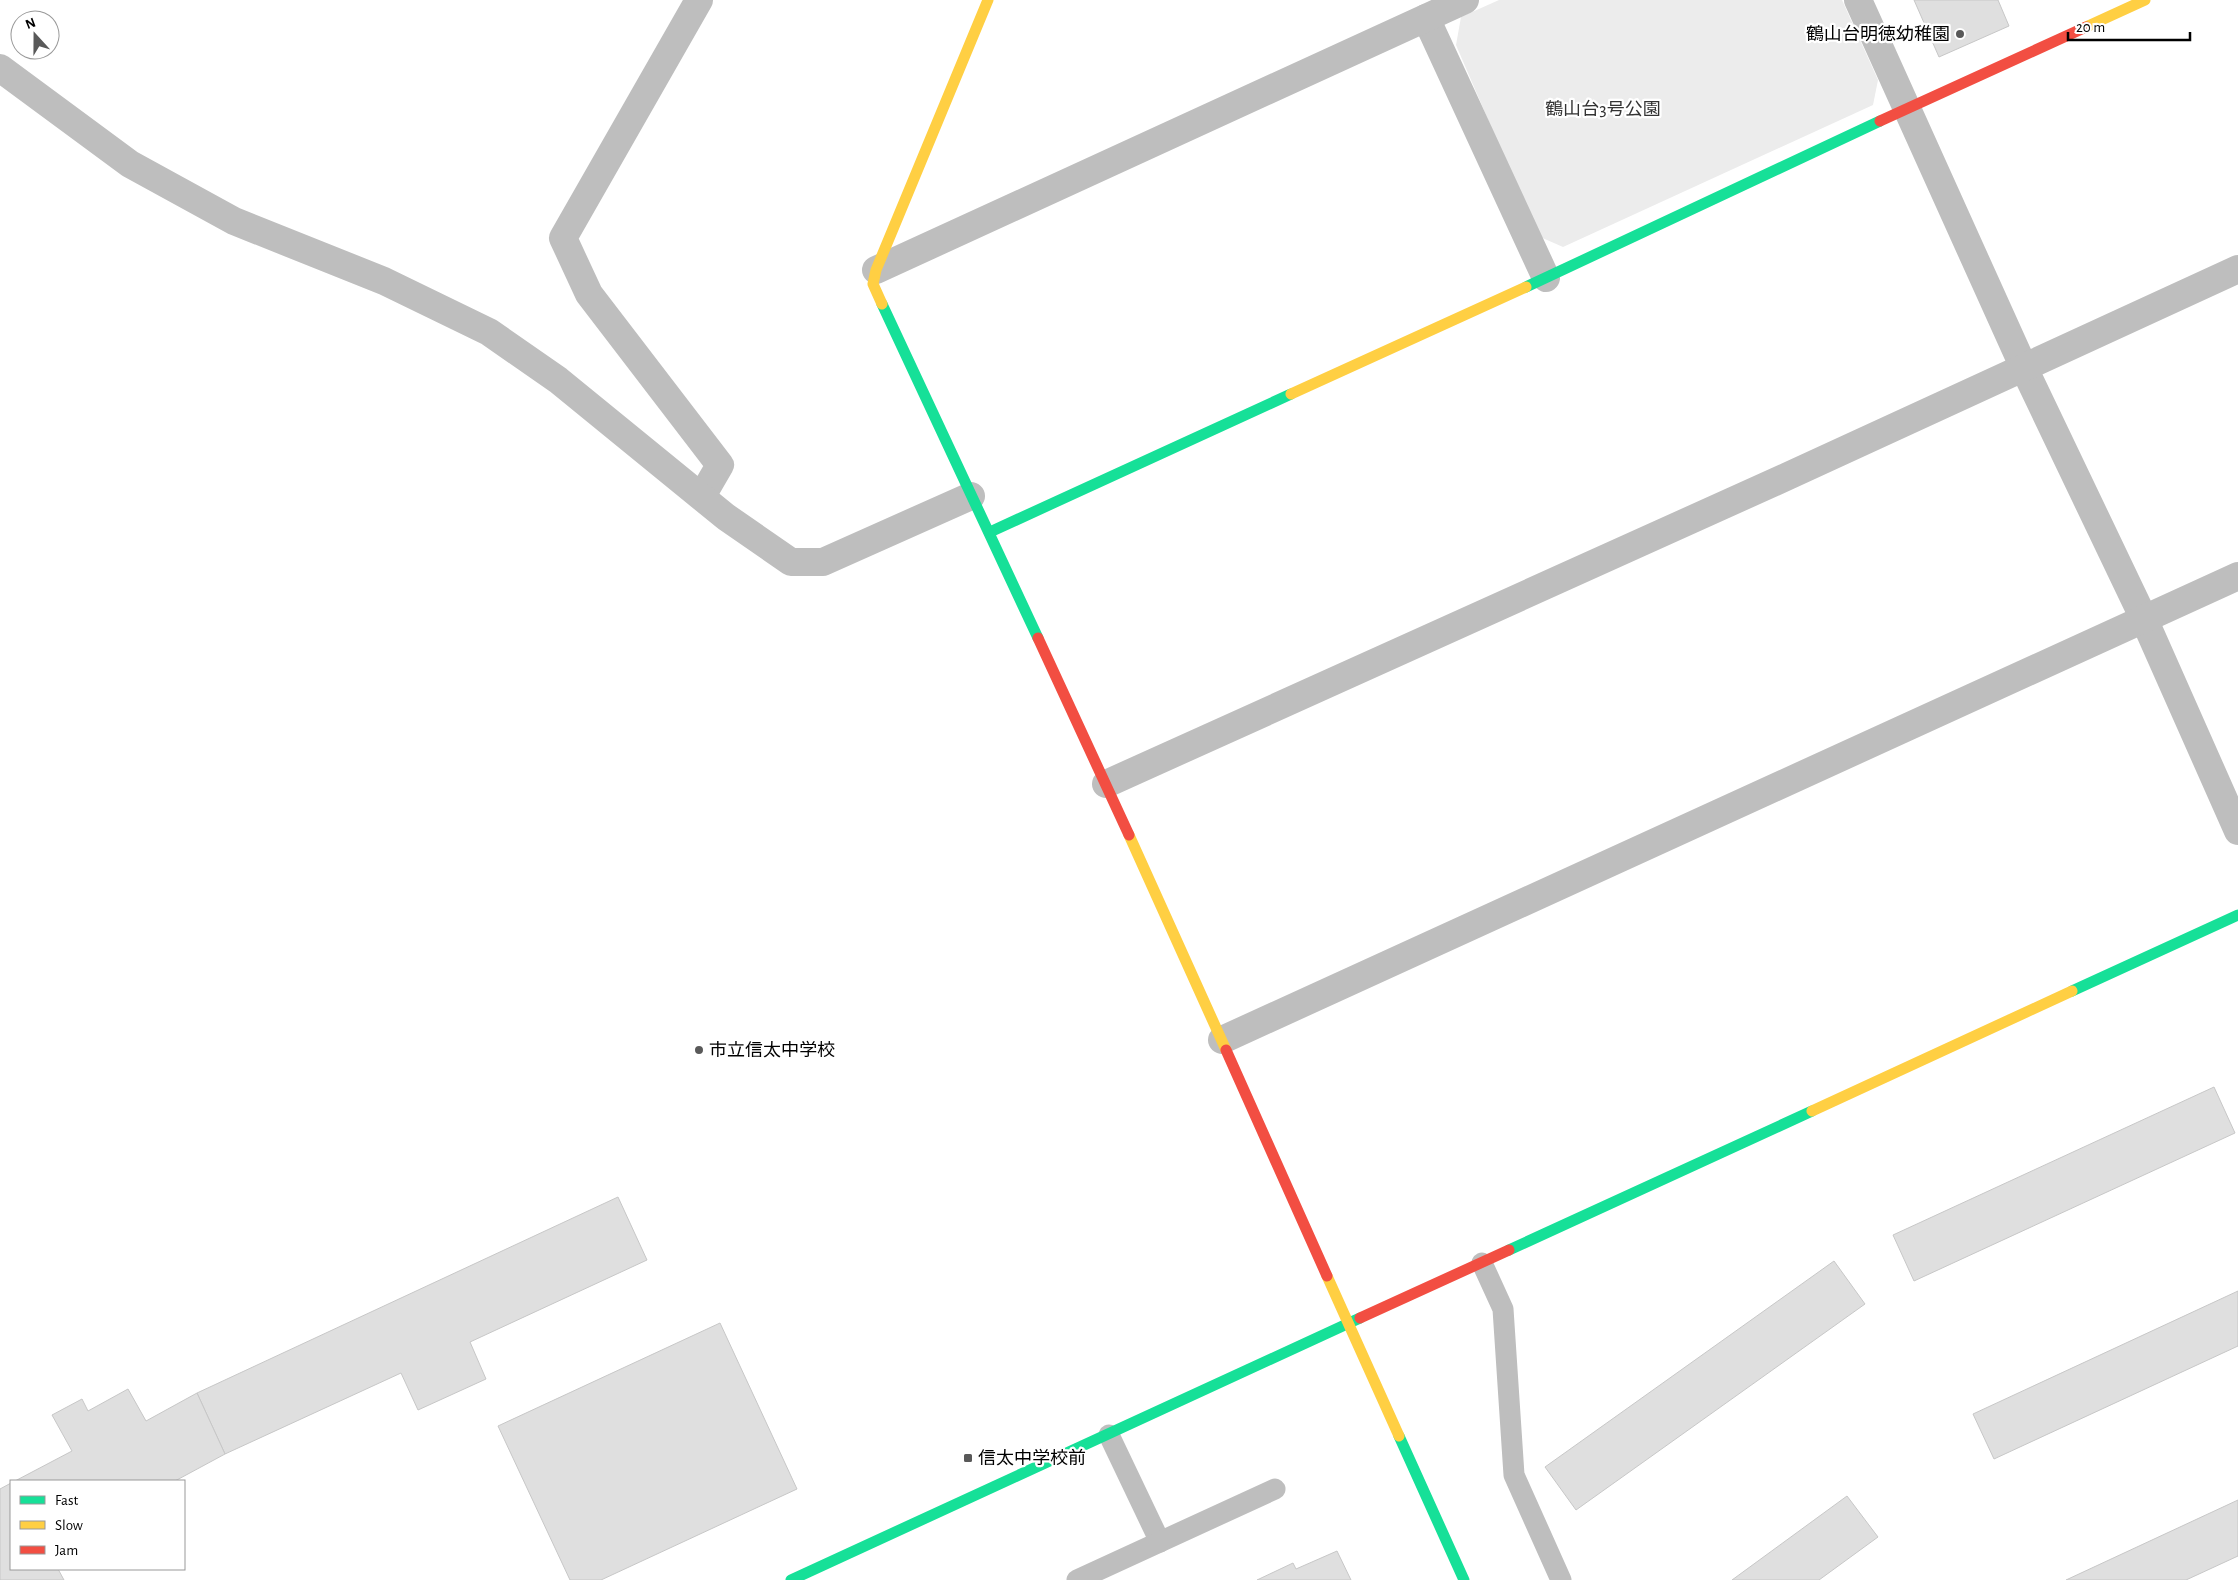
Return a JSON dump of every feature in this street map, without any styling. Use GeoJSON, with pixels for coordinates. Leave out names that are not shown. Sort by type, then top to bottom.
{"type":"FeatureCollection","features":[{"type":"Feature","properties":{"kind":"street"},"geometry":{"type":"LineString","coordinates":[[699,0],[562,238],[589,294],[720,465],[702,496]]}},
{"type":"Feature","properties":{"kind":"street"},"geometry":{"type":"LineString","coordinates":[[988,0],[876,270],[873,284],[1106,784],[1464,1580]]}},
{"type":"Feature","properties":{"kind":"street"},"geometry":{"type":"LineString","coordinates":[[876,270],[1465,0]]}},
{"type":"Feature","properties":{"kind":"street"},"geometry":{"type":"LineString","coordinates":[[1858,0],[2024,368],[2144,619],[2238,831]]}},
{"type":"Feature","properties":{"kind":"street"},"geometry":{"type":"LineString","coordinates":[[990,532],[1546,278],[1907,108],[2145,0]]}},
{"type":"Feature","properties":{"kind":"street"},"geometry":{"type":"LineString","coordinates":[[1426,18],[1546,278]]}},
{"type":"Feature","properties":{"kind":"street"},"geometry":{"type":"LineString","coordinates":[[0,68],[130,164],[234,221],[384,281],[489,332],[558,380],[726,517],[791,562],[823,562],[971,496]]}},
{"type":"Feature","properties":{"kind":"street"},"geometry":{"type":"LineString","coordinates":[[1106,784],[2238,269]]}},
{"type":"Feature","properties":{"kind":"street"},"geometry":{"type":"LineString","coordinates":[[1222,1040],[2238,576]]}},
{"type":"Feature","properties":{"kind":"street"},"geometry":{"type":"LineString","coordinates":[[791,1580],[2238,915]]}},
{"type":"Feature","properties":{"kind":"lane"},"geometry":{"type":"LineString","coordinates":[[1482,1263],[1503,1309],[1514,1475],[1561,1580]]}},
{"type":"Feature","properties":{"kind":"lane"},"geometry":{"type":"LineString","coordinates":[[1109,1435],[1160,1542]]}},
{"type":"Feature","properties":{"kind":"lane"},"geometry":{"type":"LineString","coordinates":[[1077,1580],[1275,1489]]}},
{"type":"Feature","properties":{"kind":"green space","name":"鶴山台3号公園"},"geometry":{"type":"Polygon","coordinates":[[[1499,0],[1842,0],[1878,80],[1873,105],[1563,247],[1538,236],[1456,45],[1461,17],[1499,0]]]}},
{"type":"Feature","properties":{"kind":"building"},"geometry":{"type":"Polygon","coordinates":[[[1914,0],[1998,0],[2009,26],[1939,57],[1914,0]]]}},
{"type":"Feature","properties":{"kind":"building"},"geometry":{"type":"Polygon","coordinates":[[[2214,1087],[2235,1133],[1914,1281],[1893,1235],[2214,1087]]]}},
{"type":"Feature","properties":{"kind":"building"},"geometry":{"type":"Polygon","coordinates":[[[618,1197],[647,1260],[470,1342],[486,1379],[418,1410],[401,1373],[225,1454],[197,1393],[618,1197]]]}},
{"type":"Feature","properties":{"kind":"building"},"geometry":{"type":"Polygon","coordinates":[[[1834,1261],[1865,1304],[1576,1510],[1545,1467],[1834,1261]]]}},
{"type":"Feature","properties":{"kind":"building"},"geometry":{"type":"Polygon","coordinates":[[[2238,1291],[2238,1346],[1994,1459],[1973,1414],[2238,1291]]]}},
{"type":"Feature","properties":{"kind":"building"},"geometry":{"type":"Polygon","coordinates":[[[720,1323],[797,1489],[601,1580],[570,1580],[498,1426],[720,1323]]]}},
{"type":"Feature","properties":{"kind":"building"},"geometry":{"type":"Polygon","coordinates":[[[128,1389],[146,1421],[197,1393],[225,1454],[177,1480],[17,1480],[72,1451],[52,1415],[82,1399],[88,1411],[128,1389]]]}},
{"type":"Feature","properties":{"kind":"building"},"geometry":{"type":"Polygon","coordinates":[[[10,1484],[10,1570],[59,1570],[64,1580],[0,1580],[0,1489],[10,1484]]]}},
{"type":"Feature","properties":{"kind":"building"},"geometry":{"type":"Polygon","coordinates":[[[1847,1496],[1878,1537],[1819,1580],[1732,1580],[1847,1496]]]}},
{"type":"Feature","properties":{"kind":"building"},"geometry":{"type":"Polygon","coordinates":[[[2238,1500],[2238,1556],[2186,1580],[2066,1580],[2238,1500]]]}},
{"type":"Feature","properties":{"kind":"building"},"geometry":{"type":"Polygon","coordinates":[[[1337,1551],[1351,1580],[1257,1580],[1293,1563],[1296,1569],[1337,1551]]]}},
{"type":"Feature","properties":{"kind":"traffic: fast"},"geometry":{"type":"LineString","coordinates":[[1526,287],[1880,121]]}},
{"type":"Feature","properties":{"kind":"traffic: fast"},"geometry":{"type":"LineString","coordinates":[[882,304],[1038,638]]}},
{"type":"Feature","properties":{"kind":"traffic: fast"},"geometry":{"type":"LineString","coordinates":[[990,532],[1291,394]]}},
{"type":"Feature","properties":{"kind":"traffic: fast"},"geometry":{"type":"LineString","coordinates":[[2072,991],[2238,915]]}},
{"type":"Feature","properties":{"kind":"traffic: fast"},"geometry":{"type":"LineString","coordinates":[[1509,1250],[1812,1111]]}},
{"type":"Feature","properties":{"kind":"traffic: fast"},"geometry":{"type":"LineString","coordinates":[[791,1580],[1360,1318]]}},
{"type":"Feature","properties":{"kind":"traffic: fast"},"geometry":{"type":"LineString","coordinates":[[1399,1436],[1464,1580]]}},
{"type":"Feature","properties":{"kind":"traffic: slow"},"geometry":{"type":"LineString","coordinates":[[882,304],[873,284],[876,270],[988,0]]}},
{"type":"Feature","properties":{"kind":"traffic: slow"},"geometry":{"type":"LineString","coordinates":[[2086,27],[2145,0]]}},
{"type":"Feature","properties":{"kind":"traffic: slow"},"geometry":{"type":"LineString","coordinates":[[1291,394],[1526,287]]}},
{"type":"Feature","properties":{"kind":"traffic: slow"},"geometry":{"type":"LineString","coordinates":[[1129,835],[1226,1050]]}},
{"type":"Feature","properties":{"kind":"traffic: slow"},"geometry":{"type":"LineString","coordinates":[[1812,1111],[2072,991]]}},
{"type":"Feature","properties":{"kind":"traffic: slow"},"geometry":{"type":"LineString","coordinates":[[1327,1276],[1399,1436]]}},
{"type":"Feature","properties":{"kind":"traffic: jam"},"geometry":{"type":"LineString","coordinates":[[1880,121],[2086,27]]}},
{"type":"Feature","properties":{"kind":"traffic: jam"},"geometry":{"type":"LineString","coordinates":[[1038,638],[1129,835]]}},
{"type":"Feature","properties":{"kind":"traffic: jam"},"geometry":{"type":"LineString","coordinates":[[1226,1050],[1327,1276]]}},
{"type":"Feature","properties":{"kind":"traffic: jam"},"geometry":{"type":"LineString","coordinates":[[1360,1318],[1509,1250]]}},
{"type":"Feature","properties":{"kind":"place","name":"鶴山台明徳幼稚園"},"geometry":{"type":"Point","coordinates":[1960,34]}},
{"type":"Feature","properties":{"kind":"place","name":"市立信太中学校"},"geometry":{"type":"Point","coordinates":[699,1050]}},
{"type":"Feature","properties":{"kind":"place","name":"信太中学校前"},"geometry":{"type":"Point","coordinates":[968,1458]}}]}
